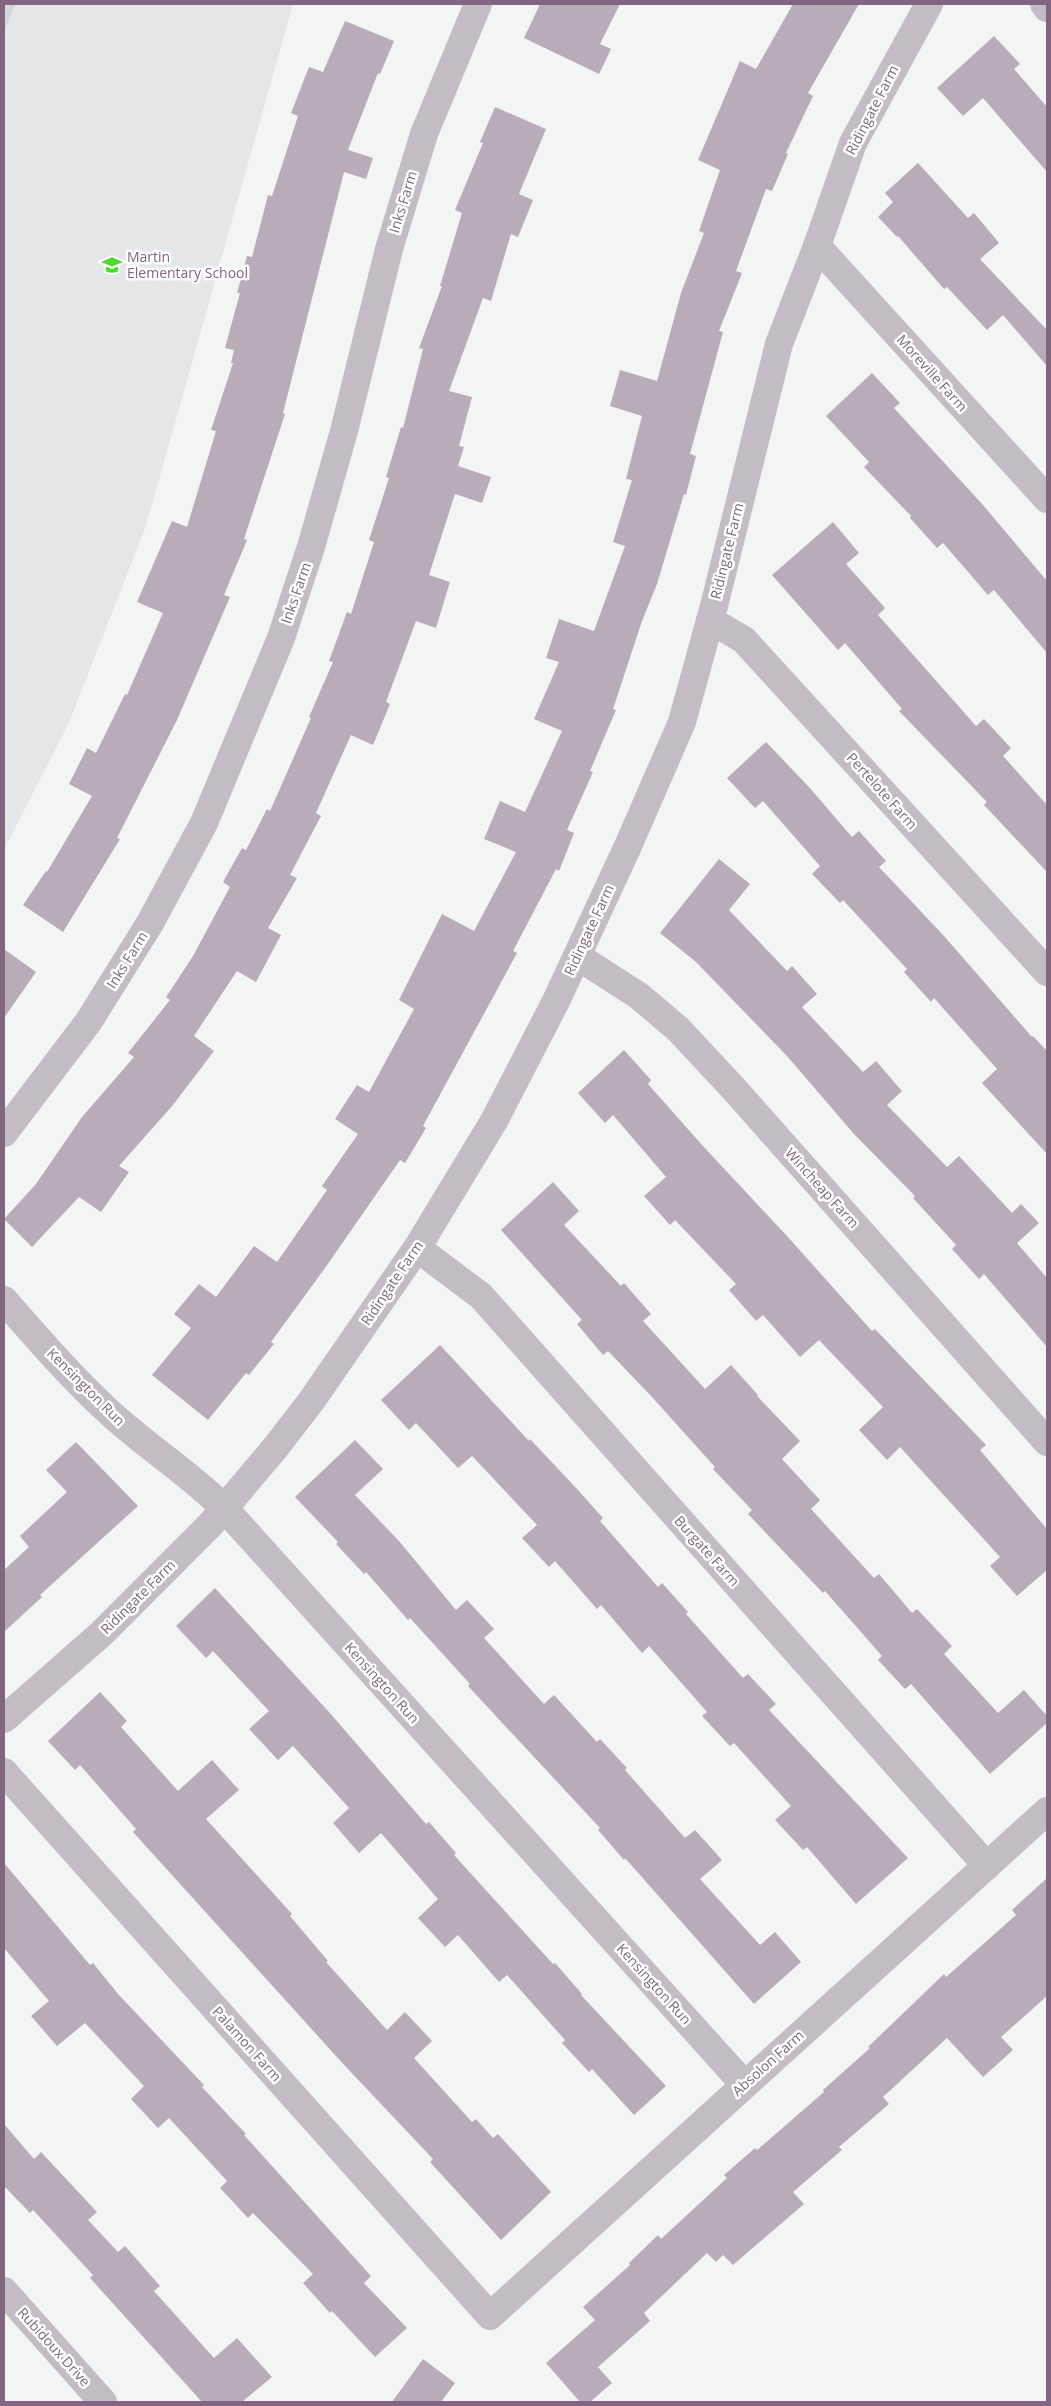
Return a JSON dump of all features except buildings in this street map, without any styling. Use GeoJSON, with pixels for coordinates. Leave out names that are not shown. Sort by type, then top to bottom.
{"type":"FeatureCollection","features":[{"type":"Feature","properties":{"kind":"street","name":"Inks Farm"},"geometry":{"type":"LineString","coordinates":[[4,1133],[90,1021],[150,923],[204,823],[281,638],[312,547],[344,431],[389,249],[424,134],[478,4]]}},
{"type":"Feature","properties":{"kind":"street","name":"Ridingate Farm"},"geometry":{"type":"LineString","coordinates":[[4,1719],[101,1634],[210,1525],[224,1508],[312,1400],[417,1248],[494,1121],[556,1001],[682,722],[710,620],[779,344],[817,246],[853,143],[930,4]]}},
{"type":"Feature","properties":{"kind":"street"},"geometry":{"type":"LineString","coordinates":[[1044,4],[1047,8]]}},
{"type":"Feature","properties":{"kind":"street","name":"Moreville Farm"},"geometry":{"type":"LineString","coordinates":[[817,246],[1047,499]]}},
{"type":"Feature","properties":{"kind":"street","name":"Pertelote Farm"},"geometry":{"type":"LineString","coordinates":[[710,620],[744,640],[1047,972]]}},
{"type":"Feature","properties":{"kind":"street","name":"Wincheap Farm"},"geometry":{"type":"LineString","coordinates":[[577,956],[639,996],[678,1029],[734,1089],[1047,1442]]}},
{"type":"Feature","properties":{"kind":"street","name":"Burgate Farm"},"geometry":{"type":"LineString","coordinates":[[417,1248],[481,1296],[987,1866]]}},
{"type":"Feature","properties":{"kind":"street","name":"Kensington Run"},"geometry":{"type":"LineString","coordinates":[[4,1300],[73,1378],[112,1415],[200,1484],[224,1508],[744,2084]]}},
{"type":"Feature","properties":{"kind":"street","name":"Palamon Farm"},"geometry":{"type":"LineString","coordinates":[[4,1772],[490,2316]]}},
{"type":"Feature","properties":{"kind":"street","name":"Absolon Farm"},"geometry":{"type":"LineString","coordinates":[[490,2316],[1047,1811]]}},
{"type":"Feature","properties":{"kind":"street","name":"Rubidoux Drive"},"geometry":{"type":"LineString","coordinates":[[4,2291],[103,2402]]}},
{"type":"Feature","properties":{"kind":"shaded area","name":"Martin Elementary School"},"geometry":{"type":"Polygon","coordinates":[[[4,4],[293,4],[146,526],[68,725],[4,849],[4,4]]]}},
{"type":"Feature","properties":{"kind":"shaded area"},"geometry":{"type":"Polygon","coordinates":[[[4,4],[15,4],[4,32],[4,4]]]}},
{"type":"Feature","properties":{"kind":"place","name":"Martin Elementary School"},"geometry":{"type":"Point","coordinates":[112,265]}}]}
